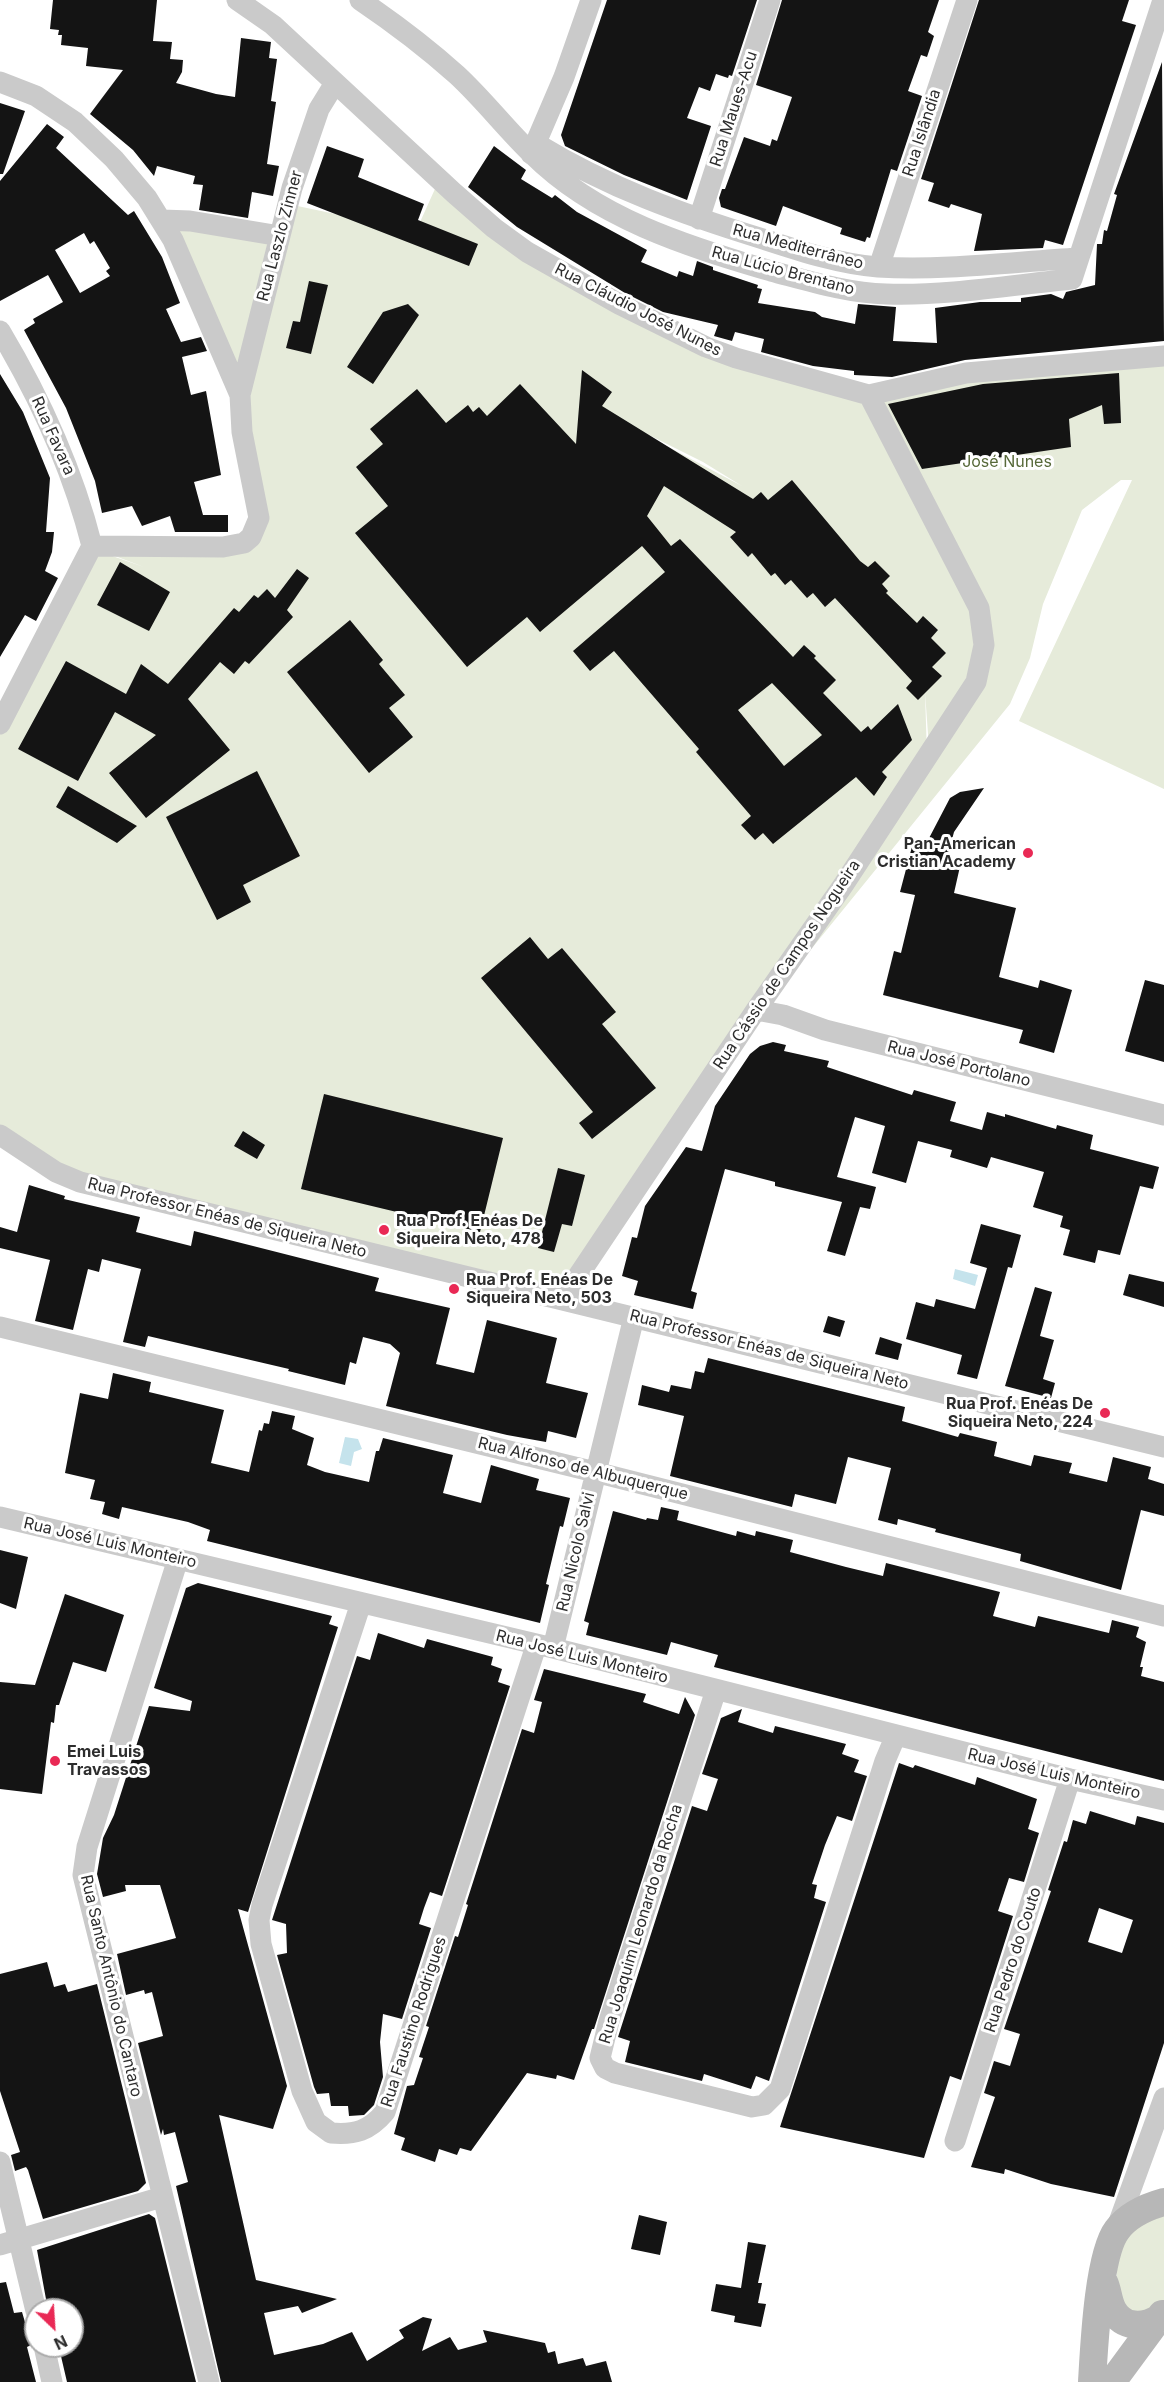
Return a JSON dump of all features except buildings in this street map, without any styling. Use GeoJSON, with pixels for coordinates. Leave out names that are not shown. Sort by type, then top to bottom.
{"type":"FeatureCollection","features":[{"type":"Feature","properties":{"kind":"main road"},"geometry":{"type":"LineString","coordinates":[[1092,2382],[1101,2277],[1115,2232],[1141,2210],[1164,2202]]}},
{"type":"Feature","properties":{"kind":"main road"},"geometry":{"type":"LineString","coordinates":[[1101,2277],[1113,2311],[1123,2321],[1133,2325],[1149,2325],[1162,2315]]}},
{"type":"Feature","properties":{"kind":"main road"},"geometry":{"type":"LineString","coordinates":[[1112,2382],[1162,2315]]}},
{"type":"Feature","properties":{"kind":"street","name":"Rua Lúcio Brentano"},"geometry":{"type":"LineString","coordinates":[[360,0],[406,33],[458,76],[531,147],[586,196],[659,235],[718,255],[842,290],[885,294],[933,293],[1072,279],[1078,258]]}},
{"type":"Feature","properties":{"kind":"street"},"geometry":{"type":"LineString","coordinates":[[531,147],[591,0]]}},
{"type":"Feature","properties":{"kind":"street","name":"Rua Maues-Acu"},"geometry":{"type":"LineString","coordinates":[[699,219],[771,0]]}},
{"type":"Feature","properties":{"kind":"street","name":"Rua Islândia"},"geometry":{"type":"LineString","coordinates":[[879,267],[967,0]]}},
{"type":"Feature","properties":{"kind":"street"},"geometry":{"type":"LineString","coordinates":[[1078,258],[1164,0]]}},
{"type":"Feature","properties":{"kind":"street","name":"Rua Cláudio José Nunes"},"geometry":{"type":"LineString","coordinates":[[243,1],[336,82],[494,228],[560,272],[706,347],[751,363],[869,396],[966,373],[1164,356]]}},
{"type":"Feature","properties":{"kind":"street"},"geometry":{"type":"LineString","coordinates":[[0,82],[36,96],[75,122],[114,159],[147,198],[162,220],[173,240],[240,395],[242,432],[259,518],[251,537],[243,543],[224,547],[92,546],[0,724]]}},
{"type":"Feature","properties":{"kind":"street","name":"Rua Laszlo Zinner"},"geometry":{"type":"LineString","coordinates":[[240,395],[280,236],[308,137],[319,109],[336,82]]}},
{"type":"Feature","properties":{"kind":"street","name":"Rua Mediterrâneo"},"geometry":{"type":"LineString","coordinates":[[531,147],[591,176],[699,219],[820,256],[879,267],[1078,258]]}},
{"type":"Feature","properties":{"kind":"street"},"geometry":{"type":"LineString","coordinates":[[162,220],[200,223],[280,236]]}},
{"type":"Feature","properties":{"kind":"street","name":"Rua Favara"},"geometry":{"type":"LineString","coordinates":[[0,331],[18,362],[64,459],[82,503],[92,546]]}},
{"type":"Feature","properties":{"kind":"street","name":"Rua Cássio de Campos Nogueira"},"geometry":{"type":"LineString","coordinates":[[562,1300],[756,1010],[844,884],[976,682],[984,645],[979,608],[869,396]]}},
{"type":"Feature","properties":{"kind":"street","name":"Rua José Portolano"},"geometry":{"type":"LineString","coordinates":[[756,1010],[825,1030],[1164,1115]]}},
{"type":"Feature","properties":{"kind":"street","name":"Rua Professor Enéas de Siqueira Neto"},"geometry":{"type":"LineString","coordinates":[[0,1136],[56,1172],[80,1182],[1164,1447]]}},
{"type":"Feature","properties":{"kind":"street","name":"Rua Nicolo Salvi"},"geometry":{"type":"LineString","coordinates":[[544,1647],[595,1472],[634,1317]]}},
{"type":"Feature","properties":{"kind":"street","name":"Rua Alfonso de Albuquerque"},"geometry":{"type":"LineString","coordinates":[[0,1327],[595,1472],[1164,1616]]}},
{"type":"Feature","properties":{"kind":"street","name":"Rua José Luis Monteiro"},"geometry":{"type":"LineString","coordinates":[[0,1517],[544,1647],[1070,1779],[1164,1800]]}},
{"type":"Feature","properties":{"kind":"street","name":"Rua Santo Antônio do Cantaro"},"geometry":{"type":"LineString","coordinates":[[178,1559],[87,1846],[84,1864],[87,1899],[209,2382]]}},
{"type":"Feature","properties":{"kind":"street","name":"Rua Faustino Rodrigues"},"geometry":{"type":"LineString","coordinates":[[361,1603],[284,1835],[259,1920],[261,1944],[302,2091],[316,2122],[331,2133],[362,2132],[374,2125],[385,2112],[544,1647]]}},
{"type":"Feature","properties":{"kind":"street","name":"Rua Joaquim Leonardo da Rocha"},"geometry":{"type":"LineString","coordinates":[[716,1690],[609,2021],[600,2058],[602,2066],[615,2073],[752,2108],[764,2105],[780,2090],[885,1761],[897,1735]]}},
{"type":"Feature","properties":{"kind":"street","name":"Rua Pedro do Couto"},"geometry":{"type":"LineString","coordinates":[[955,2141],[1070,1779]]}},
{"type":"Feature","properties":{"kind":"street"},"geometry":{"type":"LineString","coordinates":[[1115,2232],[1164,2098]]}},
{"type":"Feature","properties":{"kind":"street"},"geometry":{"type":"LineString","coordinates":[[0,2162],[10,2242],[31,2298]]}},
{"type":"Feature","properties":{"kind":"street"},"geometry":{"type":"LineString","coordinates":[[10,2242],[162,2197]]}},
{"type":"Feature","properties":{"kind":"street"},"geometry":{"type":"LineString","coordinates":[[47,2358],[52,2382]]}},
{"type":"Feature","properties":{"kind":"green space"},"geometry":{"type":"Polygon","coordinates":[[[439,180],[615,303],[858,395],[977,608],[973,680],[929,748],[925,692],[927,756],[560,1290],[80,1182],[0,1135],[0,734],[98,551],[144,567],[99,550],[252,538],[243,432],[288,204],[416,231],[439,180]],[[595,408],[742,486],[703,462],[595,408]]]}},
{"type":"Feature","properties":{"kind":"green space"},"geometry":{"type":"Polygon","coordinates":[[[165,223],[276,237],[241,381],[165,223]]]}},
{"type":"Feature","properties":{"kind":"green space","name":"José Nunes"},"geometry":{"type":"Polygon","coordinates":[[[1164,359],[1164,789],[1019,721],[1132,480],[1121,480],[1082,510],[1043,604],[1030,658],[1010,704],[808,953],[987,644],[874,400],[975,377],[1164,359]]]}},
{"type":"Feature","properties":{"kind":"green space"},"geometry":{"type":"Polygon","coordinates":[[[1164,2204],[1164,2320],[1117,2318],[1116,2232],[1164,2204]]]}},
{"type":"Feature","properties":{"kind":"water"},"geometry":{"type":"Polygon","coordinates":[[[955,1269],[978,1275],[975,1286],[953,1279],[955,1269]]]}},
{"type":"Feature","properties":{"kind":"water"},"geometry":{"type":"Polygon","coordinates":[[[345,1437],[358,1439],[362,1449],[354,1452],[351,1466],[339,1463],[345,1437]]]}},
{"type":"Feature","properties":{"kind":"place","name":"Pan-American Cristian Academy"},"geometry":{"type":"Point","coordinates":[1028,853]}},
{"type":"Feature","properties":{"kind":"place","name":"Rua Prof. Enéas De Siqueira Neto, 478"},"geometry":{"type":"Point","coordinates":[384,1230]}},
{"type":"Feature","properties":{"kind":"place","name":"Rua Prof. Enéas De Siqueira Neto, 503"},"geometry":{"type":"Point","coordinates":[454,1289]}},
{"type":"Feature","properties":{"kind":"place","name":"Rua Prof. Enéas De Siqueira Neto, 224"},"geometry":{"type":"Point","coordinates":[1105,1413]}},
{"type":"Feature","properties":{"kind":"place","name":"Emei Luis Travassos"},"geometry":{"type":"Point","coordinates":[55,1761]}}]}
